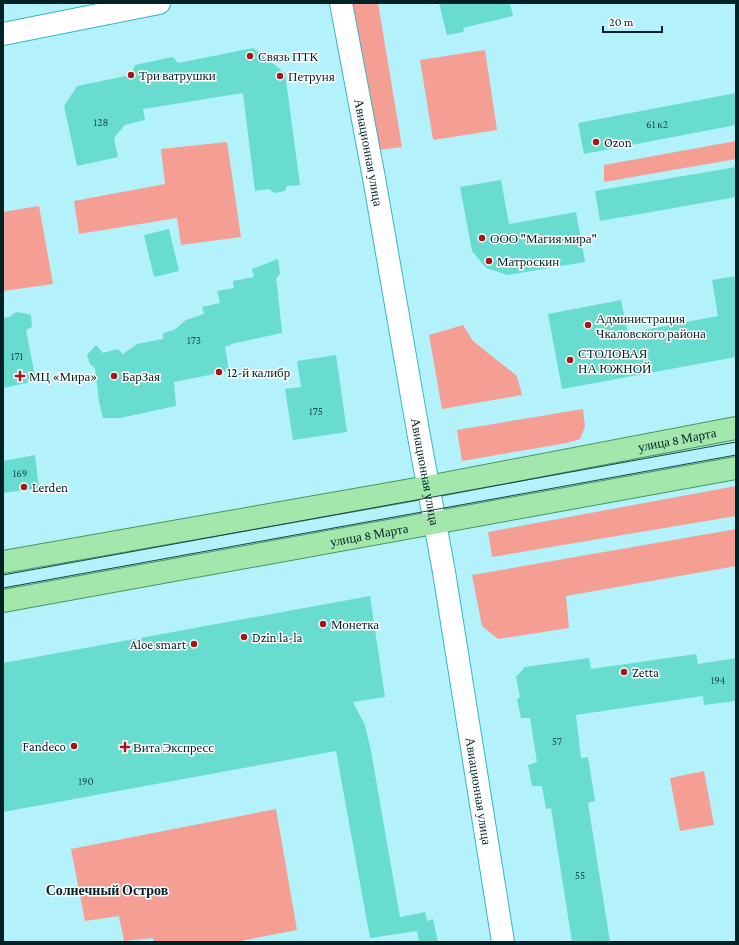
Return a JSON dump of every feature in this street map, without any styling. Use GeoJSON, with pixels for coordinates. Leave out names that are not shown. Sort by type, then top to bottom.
{"type":"FeatureCollection","features":[{"type":"Feature","properties":{"kind":"main road","name":"улица 8 Марта"},"geometry":{"type":"LineString","coordinates":[[3,562],[428,486],[736,428]]}},
{"type":"Feature","properties":{"kind":"main road","name":"улица 8 Марта"},"geometry":{"type":"LineString","coordinates":[[3,602],[736,468]]}},
{"type":"Feature","properties":{"kind":"street"},"geometry":{"type":"LineString","coordinates":[[3,34],[159,3]]}},
{"type":"Feature","properties":{"kind":"street","name":"Авиационная улица"},"geometry":{"type":"LineString","coordinates":[[341,3],[382,220],[416,423],[447,586],[503,942]]}},
{"type":"Feature","properties":{"kind":"shaded area"},"geometry":{"type":"Polygon","coordinates":[[[352,3],[378,3],[402,147],[378,150],[352,3]]]}},
{"type":"Feature","properties":{"kind":"shaded area"},"geometry":{"type":"Polygon","coordinates":[[[485,50],[497,130],[433,140],[420,60],[485,50]]]}},
{"type":"Feature","properties":{"kind":"shaded area"},"geometry":{"type":"Polygon","coordinates":[[[736,141],[736,159],[604,182],[604,165],[736,141]]]}},
{"type":"Feature","properties":{"kind":"shaded area"},"geometry":{"type":"Polygon","coordinates":[[[227,142],[241,237],[181,245],[177,218],[79,234],[74,201],[165,184],[161,149],[227,142]]]}},
{"type":"Feature","properties":{"kind":"shaded area"},"geometry":{"type":"Polygon","coordinates":[[[39,206],[53,284],[3,291],[3,212],[39,206]]]}},
{"type":"Feature","properties":{"kind":"shaded area"},"geometry":{"type":"Polygon","coordinates":[[[463,325],[473,341],[517,376],[522,395],[442,409],[429,335],[463,325]]]}},
{"type":"Feature","properties":{"kind":"shaded area"},"geometry":{"type":"Polygon","coordinates":[[[583,409],[585,427],[580,439],[567,443],[462,461],[457,430],[583,409]]]}},
{"type":"Feature","properties":{"kind":"shaded area"},"geometry":{"type":"Polygon","coordinates":[[[736,486],[736,516],[492,557],[488,532],[736,486]]]}},
{"type":"Feature","properties":{"kind":"shaded area"},"geometry":{"type":"Polygon","coordinates":[[[736,529],[736,566],[566,596],[569,628],[498,639],[482,626],[472,575],[736,529]]]}},
{"type":"Feature","properties":{"kind":"shaded area"},"geometry":{"type":"Polygon","coordinates":[[[704,771],[714,825],[680,831],[670,778],[704,771]]]}},
{"type":"Feature","properties":{"kind":"shaded area"},"geometry":{"type":"Polygon","coordinates":[[[276,809],[297,930],[235,942],[154,942],[153,938],[124,941],[119,916],[85,921],[71,849],[276,809]]]}},
{"type":"Feature","properties":{"kind":"building"},"geometry":{"type":"Polygon","coordinates":[[[439,3],[510,3],[513,16],[463,28],[464,32],[447,35],[439,3]]]}},
{"type":"Feature","properties":{"kind":"building"},"geometry":{"type":"Polygon","coordinates":[[[253,48],[285,73],[300,185],[287,186],[285,191],[274,193],[269,189],[255,191],[243,93],[143,109],[145,120],[125,125],[114,138],[118,157],[77,166],[64,106],[77,86],[131,75],[135,65],[173,57],[178,63],[253,48]]]}},
{"type":"Feature","properties":{"kind":"building"},"geometry":{"type":"Polygon","coordinates":[[[736,93],[736,125],[584,154],[578,123],[736,93]]]}},
{"type":"Feature","properties":{"kind":"building"},"geometry":{"type":"Polygon","coordinates":[[[736,167],[736,197],[600,221],[595,191],[736,167]]]}},
{"type":"Feature","properties":{"kind":"building"},"geometry":{"type":"Polygon","coordinates":[[[501,180],[509,224],[576,212],[585,262],[508,275],[486,268],[472,251],[460,187],[501,180]]]}},
{"type":"Feature","properties":{"kind":"building"},"geometry":{"type":"Polygon","coordinates":[[[169,229],[179,271],[154,277],[144,235],[169,229]]]}},
{"type":"Feature","properties":{"kind":"building"},"geometry":{"type":"Polygon","coordinates":[[[278,259],[280,274],[276,279],[282,333],[231,344],[225,347],[229,371],[174,382],[176,406],[120,418],[103,418],[99,402],[95,368],[90,364],[87,355],[96,345],[103,353],[118,349],[123,354],[137,344],[163,339],[163,333],[174,330],[186,320],[204,314],[202,307],[220,303],[217,291],[234,288],[233,281],[254,277],[252,269],[278,259]]]}},
{"type":"Feature","properties":{"kind":"building","name":"Администрация Чкаловского района"},"geometry":{"type":"Polygon","coordinates":[[[736,276],[736,357],[562,389],[548,314],[621,300],[628,333],[718,316],[712,280],[736,276]]]}},
{"type":"Feature","properties":{"kind":"building"},"geometry":{"type":"Polygon","coordinates":[[[18,312],[31,315],[32,327],[26,330],[36,381],[3,388],[3,318],[10,317],[14,313],[18,312]]]}},
{"type":"Feature","properties":{"kind":"building"},"geometry":{"type":"Polygon","coordinates":[[[336,355],[347,432],[293,440],[285,389],[301,387],[297,361],[336,355]]]}},
{"type":"Feature","properties":{"kind":"building"},"geometry":{"type":"Polygon","coordinates":[[[35,455],[39,488],[3,493],[3,461],[35,455]]]}},
{"type":"Feature","properties":{"kind":"building"},"geometry":{"type":"Polygon","coordinates":[[[370,596],[385,697],[353,702],[365,725],[371,751],[400,917],[425,912],[427,921],[433,919],[438,942],[419,942],[417,931],[370,938],[336,751],[3,812],[3,663],[370,596]]]}},
{"type":"Feature","properties":{"kind":"building"},"geometry":{"type":"Polygon","coordinates":[[[696,654],[698,664],[736,658],[736,701],[704,705],[703,696],[576,715],[581,758],[588,757],[595,801],[588,803],[610,942],[572,942],[551,808],[546,809],[542,786],[532,786],[528,765],[537,762],[530,718],[521,718],[517,699],[520,697],[516,677],[525,667],[589,658],[591,669],[696,654]]]}},
{"type":"Feature","properties":{"kind":"tram line"},"geometry":{"type":"LineString","coordinates":[[3,575],[736,442]]}},
{"type":"Feature","properties":{"kind":"tram line"},"geometry":{"type":"LineString","coordinates":[[3,588],[736,455]]}},
{"type":"Feature","properties":{"kind":"place","name":"Связь ПТК"},"geometry":{"type":"Point","coordinates":[250,56]}},
{"type":"Feature","properties":{"kind":"place","name":"Три ватрушки"},"geometry":{"type":"Point","coordinates":[131,75]}},
{"type":"Feature","properties":{"kind":"place","name":"Петруня"},"geometry":{"type":"Point","coordinates":[280,76]}},
{"type":"Feature","properties":{"kind":"place","name":"Ozon"},"geometry":{"type":"Point","coordinates":[596,142]}},
{"type":"Feature","properties":{"kind":"place","name":"ООО \"Магия мира\""},"geometry":{"type":"Point","coordinates":[482,238]}},
{"type":"Feature","properties":{"kind":"place","name":"Матроскин"},"geometry":{"type":"Point","coordinates":[489,261]}},
{"type":"Feature","properties":{"kind":"place","name":"Администрация Чкаловского района"},"geometry":{"type":"Point","coordinates":[588,325]}},
{"type":"Feature","properties":{"kind":"place","name":"СТОЛОВАЯ НА ЮЖНОЙ"},"geometry":{"type":"Point","coordinates":[570,360]}},
{"type":"Feature","properties":{"kind":"place","name":"12-й калибр"},"geometry":{"type":"Point","coordinates":[219,372]}},
{"type":"Feature","properties":{"kind":"place","name":"МЦ «Мира»"},"geometry":{"type":"Point","coordinates":[20,376]}},
{"type":"Feature","properties":{"kind":"place","name":"БарЗая"},"geometry":{"type":"Point","coordinates":[114,376]}},
{"type":"Feature","properties":{"kind":"place","name":"Lerden"},"geometry":{"type":"Point","coordinates":[24,487]}},
{"type":"Feature","properties":{"kind":"place","name":"Монетка"},"geometry":{"type":"Point","coordinates":[323,624]}},
{"type":"Feature","properties":{"kind":"place","name":"Dzin la-la"},"geometry":{"type":"Point","coordinates":[244,637]}},
{"type":"Feature","properties":{"kind":"place","name":"Aloe smart"},"geometry":{"type":"Point","coordinates":[194,644]}},
{"type":"Feature","properties":{"kind":"place","name":"Zetta"},"geometry":{"type":"Point","coordinates":[624,672]}},
{"type":"Feature","properties":{"kind":"place","name":"Fandeco"},"geometry":{"type":"Point","coordinates":[74,746]}},
{"type":"Feature","properties":{"kind":"place","name":"Вита Экспресс"},"geometry":{"type":"Point","coordinates":[125,747]}},
{"type":"Feature","properties":{"kind":"district","name":"Солнечный Остров"},"geometry":{"type":"Point","coordinates":[107,890]}}]}
